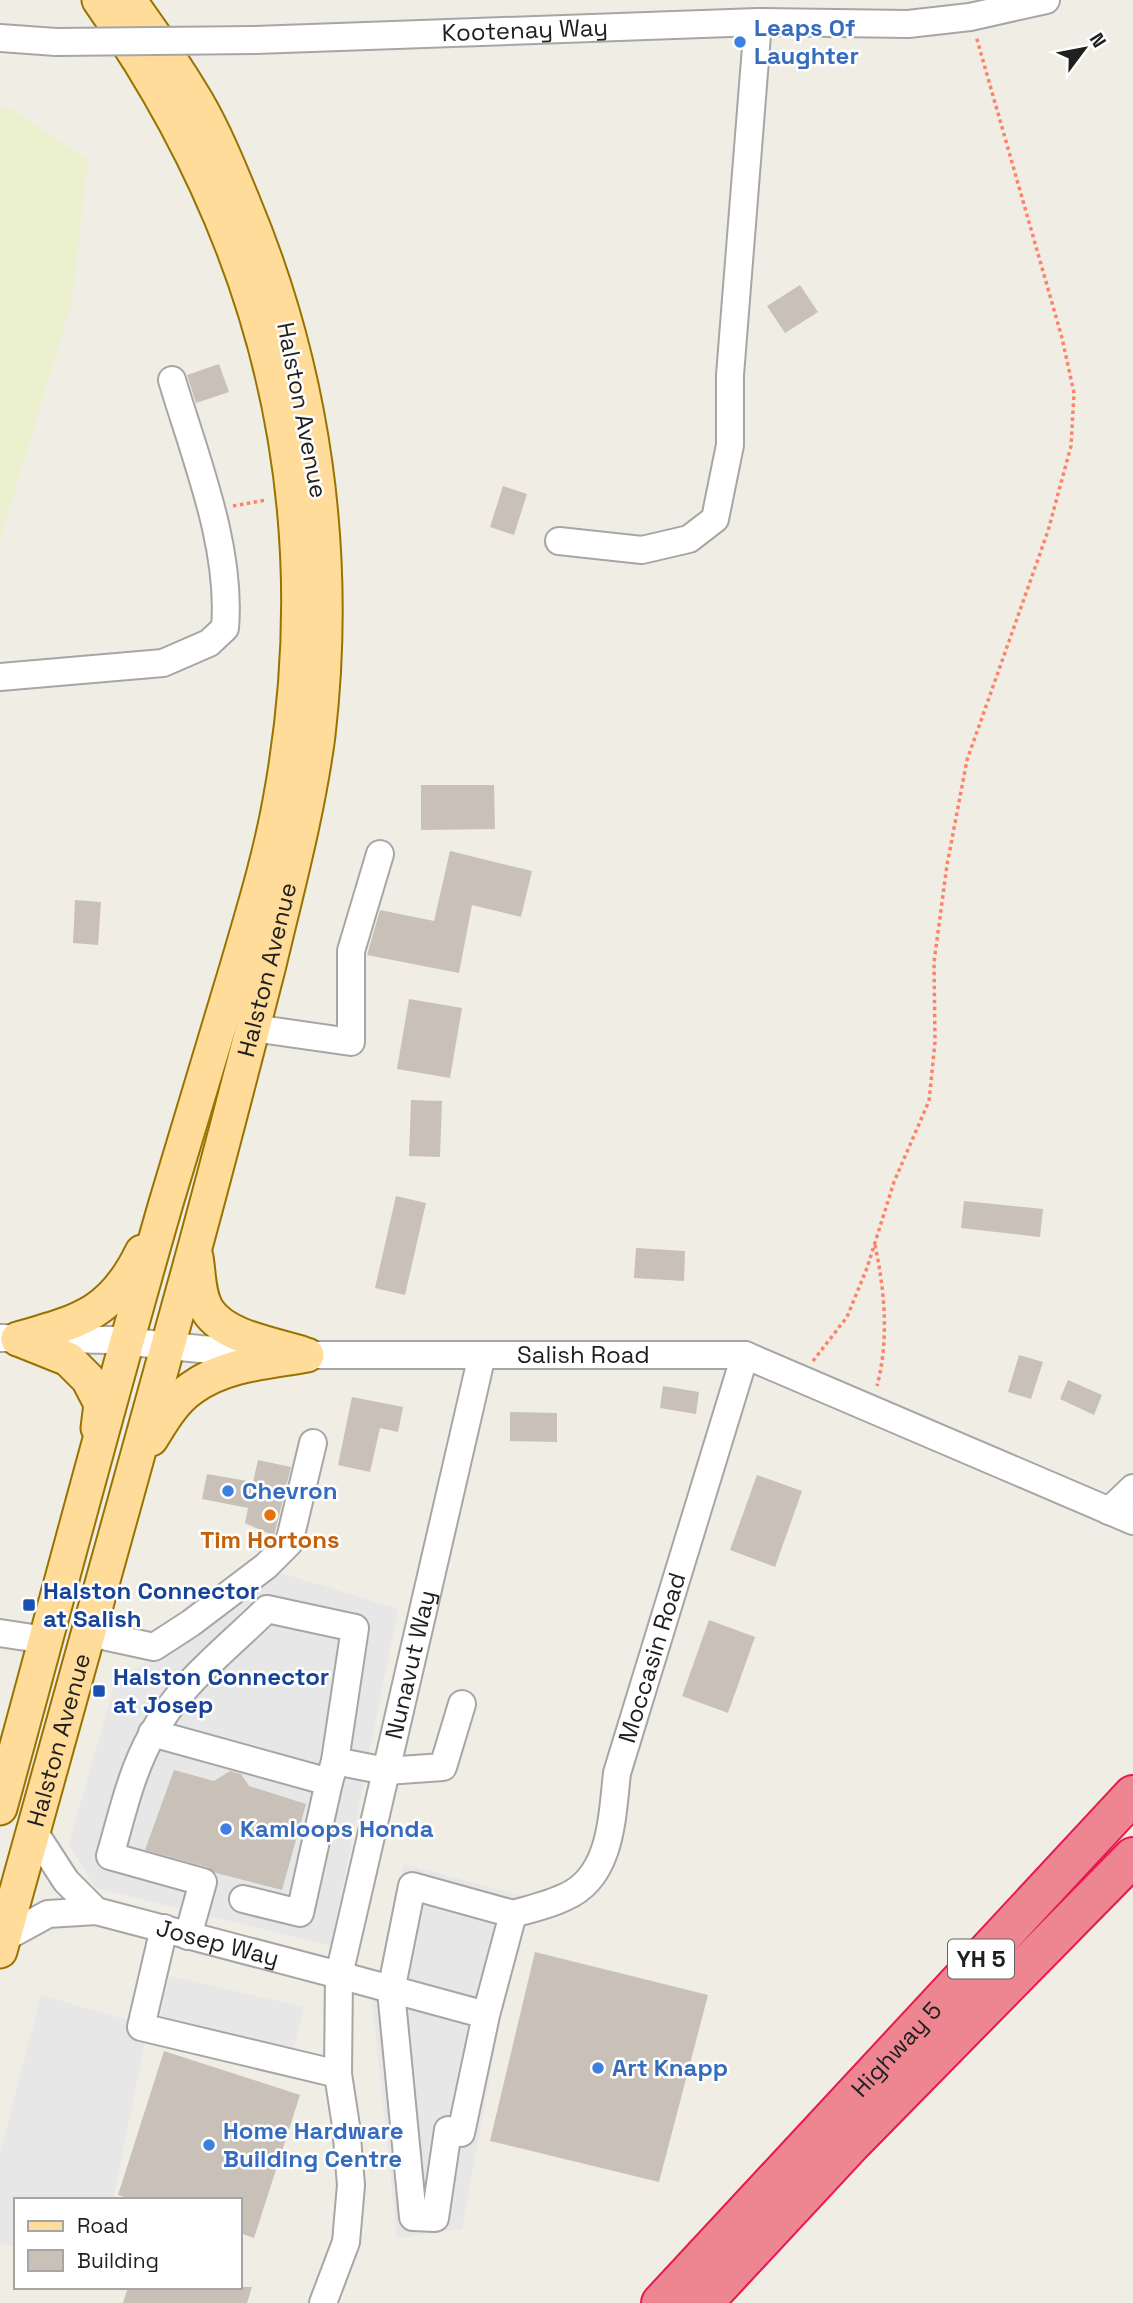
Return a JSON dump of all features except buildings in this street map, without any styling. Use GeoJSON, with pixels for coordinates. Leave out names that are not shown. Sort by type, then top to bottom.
{"type":"FeatureCollection","features":[{"type":"Feature","properties":{"kind":"highway","name":"Highway 5"},"geometry":{"type":"LineString","coordinates":[[661,2303],[1133,1795]]}},
{"type":"Feature","properties":{"kind":"highway"},"geometry":{"type":"LineString","coordinates":[[1068,1865],[1100,1855],[1133,1822]]}},
{"type":"Feature","properties":{"kind":"highway","name":"Highway 5"},"geometry":{"type":"LineString","coordinates":[[703,2303],[852,2144],[1133,1857]]}},
{"type":"Feature","properties":{"kind":"main road","name":"Halston Avenue"},"geometry":{"type":"LineString","coordinates":[[0,1808],[127,1341],[257,901],[279,807],[292,729],[299,635],[298,539],[293,496],[276,384],[255,309],[230,239],[176,120],[136,52],[99,0]]}},
{"type":"Feature","properties":{"kind":"main road","name":"Halston Avenue"},"geometry":{"type":"LineString","coordinates":[[2,1945],[169,1346],[253,1028],[304,811],[317,736],[325,635],[324,540],[317,463],[301,377],[281,301],[229,167],[200,107],[129,0]]}},
{"type":"Feature","properties":{"kind":"main road"},"geometry":{"type":"LineString","coordinates":[[9,1339],[77,1321],[108,1301],[130,1277],[166,1204]]}},
{"type":"Feature","properties":{"kind":"main road"},"geometry":{"type":"LineString","coordinates":[[195,1248],[201,1294],[208,1311],[227,1330],[307,1355]]}},
{"type":"Feature","properties":{"kind":"main road"},"geometry":{"type":"LineString","coordinates":[[9,1339],[68,1359],[88,1379],[101,1404],[95,1460]]}},
{"type":"Feature","properties":{"kind":"main road"},"geometry":{"type":"LineString","coordinates":[[137,1458],[172,1407],[191,1388],[224,1370],[307,1355]]}},
{"type":"Feature","properties":{"kind":"street","name":"Kootenay Way"},"geometry":{"type":"LineString","coordinates":[[0,38],[56,42],[255,40],[758,22],[908,24],[970,17],[1046,0]]}},
{"type":"Feature","properties":{"kind":"street"},"geometry":{"type":"LineString","coordinates":[[559,541],[642,550],[689,539],[716,519],[730,445],[730,375],[758,22]]}},
{"type":"Feature","properties":{"kind":"street"},"geometry":{"type":"LineString","coordinates":[[0,677],[163,663],[209,643],[225,628],[228,602],[210,510],[172,380]]}},
{"type":"Feature","properties":{"kind":"street"},"geometry":{"type":"LineString","coordinates":[[253,1028],[351,1042],[351,951],[380,854]]}},
{"type":"Feature","properties":{"kind":"street","name":"Salish Road"},"geometry":{"type":"LineString","coordinates":[[9,1339],[127,1341],[307,1355],[745,1355],[1133,1521]]}},
{"type":"Feature","properties":{"kind":"street","name":"Nunavut Way"},"geometry":{"type":"LineString","coordinates":[[323,2303],[346,2242],[351,2185],[338,2074],[340,1975],[482,1355]]}},
{"type":"Feature","properties":{"kind":"street","name":"Moccasin Road"},"geometry":{"type":"LineString","coordinates":[[513,1914],[567,1897],[592,1877],[608,1842],[617,1773],[745,1355]]}},
{"type":"Feature","properties":{"kind":"street"},"geometry":{"type":"LineString","coordinates":[[89,1633],[154,1647],[266,1566],[289,1543],[313,1443]]}},
{"type":"Feature","properties":{"kind":"street"},"geometry":{"type":"LineString","coordinates":[[1109,1511],[1133,1488]]}},
{"type":"Feature","properties":{"kind":"street"},"geometry":{"type":"LineString","coordinates":[[243,1899],[300,1913],[332,1771],[355,1628],[267,1608],[186,1688],[152,1733],[135,1772],[110,1856],[203,1882],[176,1932],[141,2028],[338,2074]]}},
{"type":"Feature","properties":{"kind":"street"},"geometry":{"type":"LineString","coordinates":[[0,1633],[46,1640]]}},
{"type":"Feature","properties":{"kind":"street"},"geometry":{"type":"LineString","coordinates":[[152,1733],[332,1771],[443,1767],[462,1704]]}},
{"type":"Feature","properties":{"kind":"street"},"geometry":{"type":"LineString","coordinates":[[33,1829],[66,1881],[96,1911]]}},
{"type":"Feature","properties":{"kind":"street"},"geometry":{"type":"LineString","coordinates":[[412,1886],[513,1914],[485,2015],[461,2133],[448,2130],[435,2218],[413,2217],[391,1991],[412,1886]]}},
{"type":"Feature","properties":{"kind":"street","name":"Josep Way"},"geometry":{"type":"LineString","coordinates":[[2,1945],[48,1914],[96,1911],[485,2015]]}},
{"type":"Feature","properties":{"kind":"path"},"geometry":{"type":"LineString","coordinates":[[798,1377],[847,1317],[894,1182],[929,1101],[935,1042],[934,962],[947,865],[967,760],[1048,531],[1071,446],[1074,393],[1062,338],[970,17]]}},
{"type":"Feature","properties":{"kind":"path"},"geometry":{"type":"LineString","coordinates":[[210,510],[293,496]]}},
{"type":"Feature","properties":{"kind":"path"},"geometry":{"type":"LineString","coordinates":[[871,1409],[882,1366],[885,1316],[882,1278],[875,1242]]}},
{"type":"Feature","properties":{"kind":"green space"},"geometry":{"type":"Polygon","coordinates":[[[0,107],[11,109],[88,160],[72,301],[0,539],[0,107]]]}},
{"type":"Feature","properties":{"kind":"shaded area"},"geometry":{"type":"Polygon","coordinates":[[[279,1572],[398,1609],[331,1946],[95,1888],[69,1844],[115,1682],[279,1572]]]}},
{"type":"Feature","properties":{"kind":"shaded area"},"geometry":{"type":"Polygon","coordinates":[[[404,1864],[523,1896],[462,2229],[397,2238],[372,2001],[404,1864]]]}},
{"type":"Feature","properties":{"kind":"shaded area"},"geometry":{"type":"Polygon","coordinates":[[[169,1976],[304,2007],[293,2052],[159,2021],[169,1976]]]}},
{"type":"Feature","properties":{"kind":"shaded area"},"geometry":{"type":"Polygon","coordinates":[[[41,1995],[148,2026],[113,2198],[14,2198],[14,2247],[0,2244],[0,2154],[41,1995]]]}},
{"type":"Feature","properties":{"kind":"place","name":"Leaps Of Laughter"},"geometry":{"type":"Point","coordinates":[740,42]}},
{"type":"Feature","properties":{"kind":"place","name":"Chevron"},"geometry":{"type":"Point","coordinates":[228,1491]}},
{"type":"Feature","properties":{"kind":"place","name":"Tim Hortons"},"geometry":{"type":"Point","coordinates":[270,1515]}},
{"type":"Feature","properties":{"kind":"place","name":"Halston Connector at Salish"},"geometry":{"type":"Point","coordinates":[29,1605]}},
{"type":"Feature","properties":{"kind":"place","name":"Halston Connector at Josep"},"geometry":{"type":"Point","coordinates":[99,1691]}},
{"type":"Feature","properties":{"kind":"place","name":"Kamloops Honda"},"geometry":{"type":"Point","coordinates":[226,1829]}},
{"type":"Feature","properties":{"kind":"place","name":"Art Knapp"},"geometry":{"type":"Point","coordinates":[598,2068]}},
{"type":"Feature","properties":{"kind":"place","name":"Home Hardware Building Centre"},"geometry":{"type":"Point","coordinates":[209,2145]}}]}
